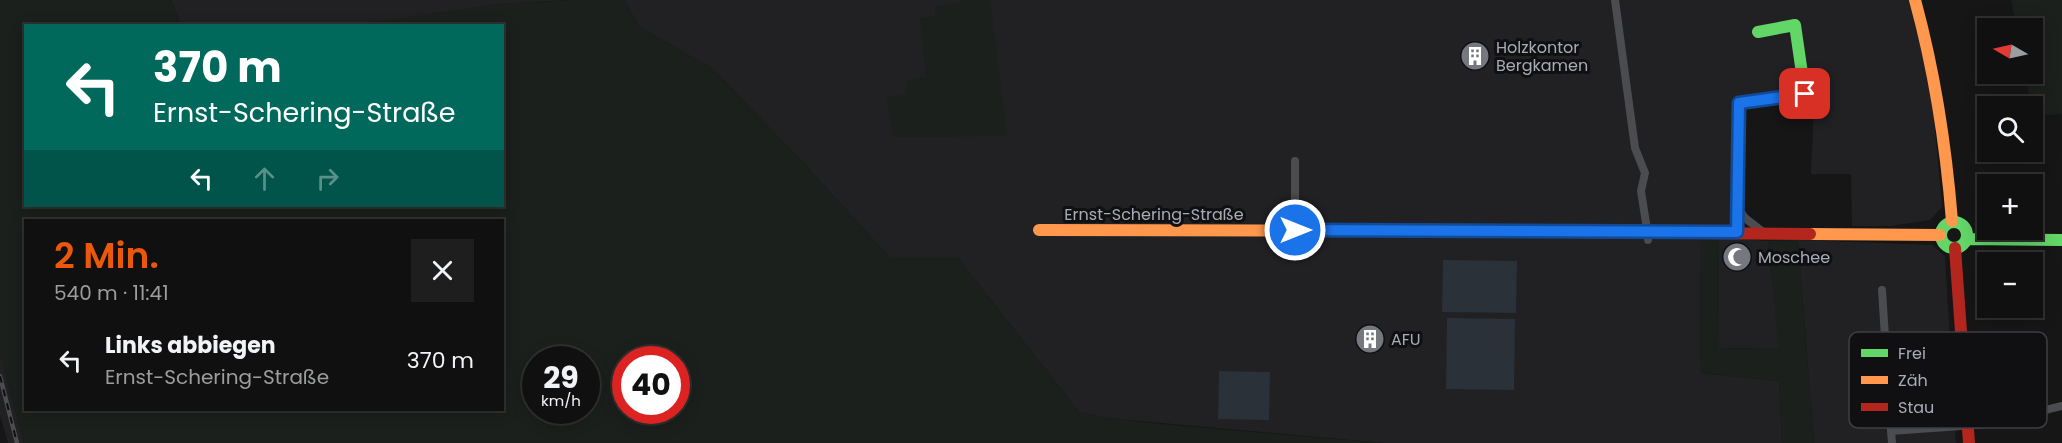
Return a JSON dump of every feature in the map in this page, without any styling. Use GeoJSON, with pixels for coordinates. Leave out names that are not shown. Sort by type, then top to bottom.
{"type":"FeatureCollection","features":[{"type":"Feature","properties":{"kind":"street"},"geometry":{"type":"LineString","coordinates":[[1616,0],[1635,148],[1645,173],[1641,191],[1649,244]]}},
{"type":"Feature","properties":{"kind":"street"},"geometry":{"type":"LineString","coordinates":[[1916,0],[1927,40],[1938,98],[1952,221]]}},
{"type":"Feature","properties":{"kind":"street"},"geometry":{"type":"LineString","coordinates":[[1737,232],[1739,103],[1805,94],[1795,25],[1758,32]]}},
{"type":"Feature","properties":{"kind":"street"},"geometry":{"type":"LineString","coordinates":[[1295,161],[1295,230]]}},
{"type":"Feature","properties":{"kind":"street"},"geometry":{"type":"LineString","coordinates":[[1737,206],[1745,218],[1764,232]]}},
{"type":"Feature","properties":{"kind":"street"},"geometry":{"type":"LineString","coordinates":[[1952,221],[1962,224],[1967,236],[1962,246],[1954,248],[1945,245],[1940,236],[1944,226],[1952,221]]}},
{"type":"Feature","properties":{"kind":"street","name":"Ernst-Schering-Straße"},"geometry":{"type":"LineString","coordinates":[[1040,230],[1764,232],[1940,236]]}},
{"type":"Feature","properties":{"kind":"street"},"geometry":{"type":"LineString","coordinates":[[1967,236],[2062,233]]}},
{"type":"Feature","properties":{"kind":"street"},"geometry":{"type":"LineString","coordinates":[[1967,236],[2062,240]]}},
{"type":"Feature","properties":{"kind":"street"},"geometry":{"type":"LineString","coordinates":[[1954,248],[1961,332]]}},
{"type":"Feature","properties":{"kind":"street"},"geometry":{"type":"LineString","coordinates":[[1882,290],[1885,332]]}},
{"type":"Feature","properties":{"kind":"street"},"geometry":{"type":"LineString","coordinates":[[2047,410],[2062,406]]}},
{"type":"Feature","properties":{"kind":"street"},"geometry":{"type":"LineString","coordinates":[[1891,428],[1892,443]]}},
{"type":"Feature","properties":{"kind":"street"},"geometry":{"type":"LineString","coordinates":[[1891,431],[1930,428]]}},
{"type":"Feature","properties":{"kind":"street"},"geometry":{"type":"LineString","coordinates":[[1968,428],[1969,443]]}},
{"type":"Feature","properties":{"kind":"shaded area"},"geometry":{"type":"Polygon","coordinates":[[[0,0],[171,0],[180,23],[194,24],[24,24],[24,207],[504,207],[504,24],[359,24],[500,4],[624,0],[639,26],[714,70],[889,257],[957,257],[1079,412],[1106,418],[1171,425],[1383,443],[24,443],[0,353],[0,0]]]}},
{"type":"Feature","properties":{"kind":"shaded area"},"geometry":{"type":"Polygon","coordinates":[[[171,0],[570,0],[500,4],[365,24],[180,23],[171,0]]]}},
{"type":"Feature","properties":{"kind":"shaded area"},"geometry":{"type":"Polygon","coordinates":[[[624,0],[1909,0],[1921,42],[1932,97],[1942,207],[1930,220],[1891,226],[1852,226],[1851,174],[1811,174],[1814,101],[1741,106],[1741,239],[1768,241],[1780,349],[1718,348],[1719,241],[1701,241],[1700,373],[1779,381],[1782,443],[1383,443],[1106,418],[1079,412],[957,257],[889,257],[714,70],[639,26],[624,0]]]}},
{"type":"Feature","properties":{"kind":"shaded area"},"geometry":{"type":"Polygon","coordinates":[[[967,0],[990,0],[1007,136],[893,137],[887,97],[906,95],[906,80],[926,77],[920,18],[935,16],[935,7],[967,0]]]}},
{"type":"Feature","properties":{"kind":"shaded area"},"geometry":{"type":"Polygon","coordinates":[[[2011,0],[2062,0],[2062,114],[2043,115],[2043,96],[2029,96],[2027,84],[2043,84],[2043,18],[2014,18],[2011,0]]]}},
{"type":"Feature","properties":{"kind":"shaded area"},"geometry":{"type":"Polygon","coordinates":[[[1719,240],[1718,348],[1779,349],[1768,241],[1798,240],[1814,443],[1782,443],[1779,381],[1700,373],[1701,241],[1719,240]]]}},
{"type":"Feature","properties":{"kind":"shaded area"},"geometry":{"type":"Polygon","coordinates":[[[1798,240],[1932,245],[1945,256],[1949,332],[1849,332],[1849,428],[1955,428],[1956,443],[1814,443],[1798,240]]]}},
{"type":"Feature","properties":{"kind":"shaded area"},"geometry":{"type":"Polygon","coordinates":[[[1443,260],[1517,261],[1516,313],[1442,312],[1443,260]]]}},
{"type":"Feature","properties":{"kind":"shaded area"},"geometry":{"type":"Polygon","coordinates":[[[1447,318],[1515,319],[1514,390],[1446,389],[1447,318]]]}},
{"type":"Feature","properties":{"kind":"shaded area"},"geometry":{"type":"Polygon","coordinates":[[[0,353],[24,443],[8,443],[0,415],[0,353]]]}},
{"type":"Feature","properties":{"kind":"shaded area"},"geometry":{"type":"Polygon","coordinates":[[[1219,371],[1270,372],[1269,420],[1218,419],[1219,371]]]}},
{"type":"Feature","properties":{"kind":"railway"},"geometry":{"type":"LineString","coordinates":[[0,376],[17,443]]}},
{"type":"Feature","properties":{"kind":"traffic: fast"},"geometry":{"type":"LineString","coordinates":[[1737,232],[1739,103],[1805,94],[1795,25],[1758,32]]}},
{"type":"Feature","properties":{"kind":"traffic: fast"},"geometry":{"type":"LineString","coordinates":[[1954,222],[1964,225],[1967,235],[1964,245],[1954,248],[1944,245],[1941,235],[1944,225],[1954,222]]}},
{"type":"Feature","properties":{"kind":"traffic: fast"},"geometry":{"type":"LineString","coordinates":[[1967,239],[2062,240]]}},
{"type":"Feature","properties":{"kind":"traffic: slow"},"geometry":{"type":"LineString","coordinates":[[1915,0],[1939,110],[1952,221]]}},
{"type":"Feature","properties":{"kind":"traffic: slow"},"geometry":{"type":"LineString","coordinates":[[1039,230],[1464,231]]}},
{"type":"Feature","properties":{"kind":"traffic: slow"},"geometry":{"type":"LineString","coordinates":[[1810,234],[1940,235]]}},
{"type":"Feature","properties":{"kind":"traffic: jam"},"geometry":{"type":"LineString","coordinates":[[1464,231],[1810,234]]}},
{"type":"Feature","properties":{"kind":"traffic: jam"},"geometry":{"type":"LineString","coordinates":[[1955,248],[1961,332]]}},
{"type":"Feature","properties":{"kind":"traffic: jam"},"geometry":{"type":"LineString","coordinates":[[1968,428],[1969,443]]}},
{"type":"Feature","properties":{"kind":"place","name":"Holzkontor Bergkamen"},"geometry":{"type":"Point","coordinates":[1475,56]}},
{"type":"Feature","properties":{"kind":"place","name":"Moschee"},"geometry":{"type":"Point","coordinates":[1737,257]}},
{"type":"Feature","properties":{"kind":"place","name":"AFU"},"geometry":{"type":"Point","coordinates":[1370,339]}},
{"type":"Feature","properties":{"kind":"route"},"geometry":{"type":"LineString","coordinates":[[1295,230],[1737,232],[1739,103],[1805,94]]}}]}
